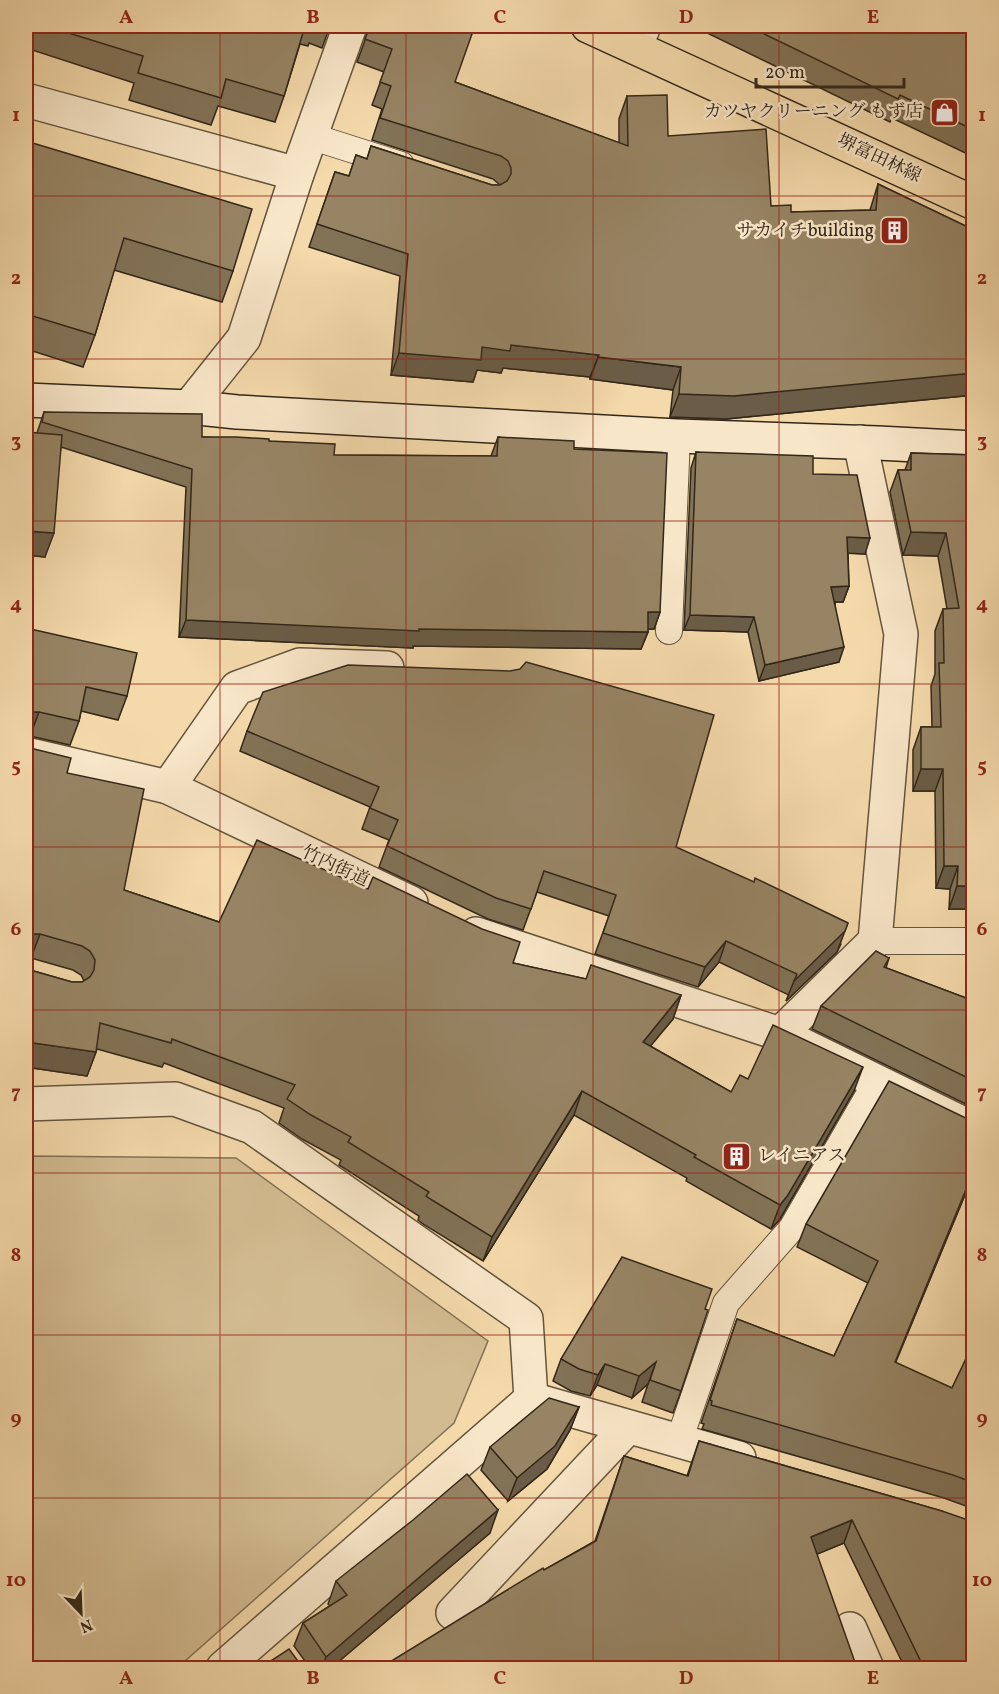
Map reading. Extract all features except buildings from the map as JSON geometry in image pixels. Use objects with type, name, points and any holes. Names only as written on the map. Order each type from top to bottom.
[{"type":"main road","name":"堺富田林線","points":[[588,26],[639,36],[974,203]]},
{"type":"street","points":[[189,407],[244,338],[297,174],[350,26]]},
{"type":"street","points":[[26,100],[297,174]]},
{"type":"street","points":[[26,400],[189,407],[237,412],[677,436],[974,448]]},
{"type":"street","points":[[780,1034],[874,941],[901,634],[860,442]]},
{"type":"street","points":[[168,787],[237,688],[300,665],[419,670]]},
{"type":"street","name":"竹内街道","points":[[26,754],[168,787],[481,936],[780,1034],[974,1129]]},
{"type":"street","points":[[26,1104],[175,1099],[252,1127],[526,1318],[531,1399]]},
{"type":"street","points":[[531,1399],[770,1467]]},
{"type":"street","points":[[223,1668],[531,1399]]},
{"type":"street","points":[[453,1612],[628,1427]]},
{"type":"street","points":[[850,1629],[867,1668]]},
{"type":"lane","points":[[310,136],[421,171]]},
{"type":"lane","points":[[669,631],[677,436]]},
{"type":"lane","points":[[874,941],[974,941]]},
{"type":"lane","points":[[679,1441],[726,1303],[792,1228],[877,1081]]},
{"type":"shaded area","points":[[26,1156],[236,1158],[488,1341],[454,1423],[177,1668],[26,1668]]},
{"type":"place","name":"カツヤクリーニング もず店","points":[[944,112]]},
{"type":"place","name":"サカイチbuilding","points":[[895,231]]},
{"type":"place","name":"レイニアス","points":[[737,1156]]}]
